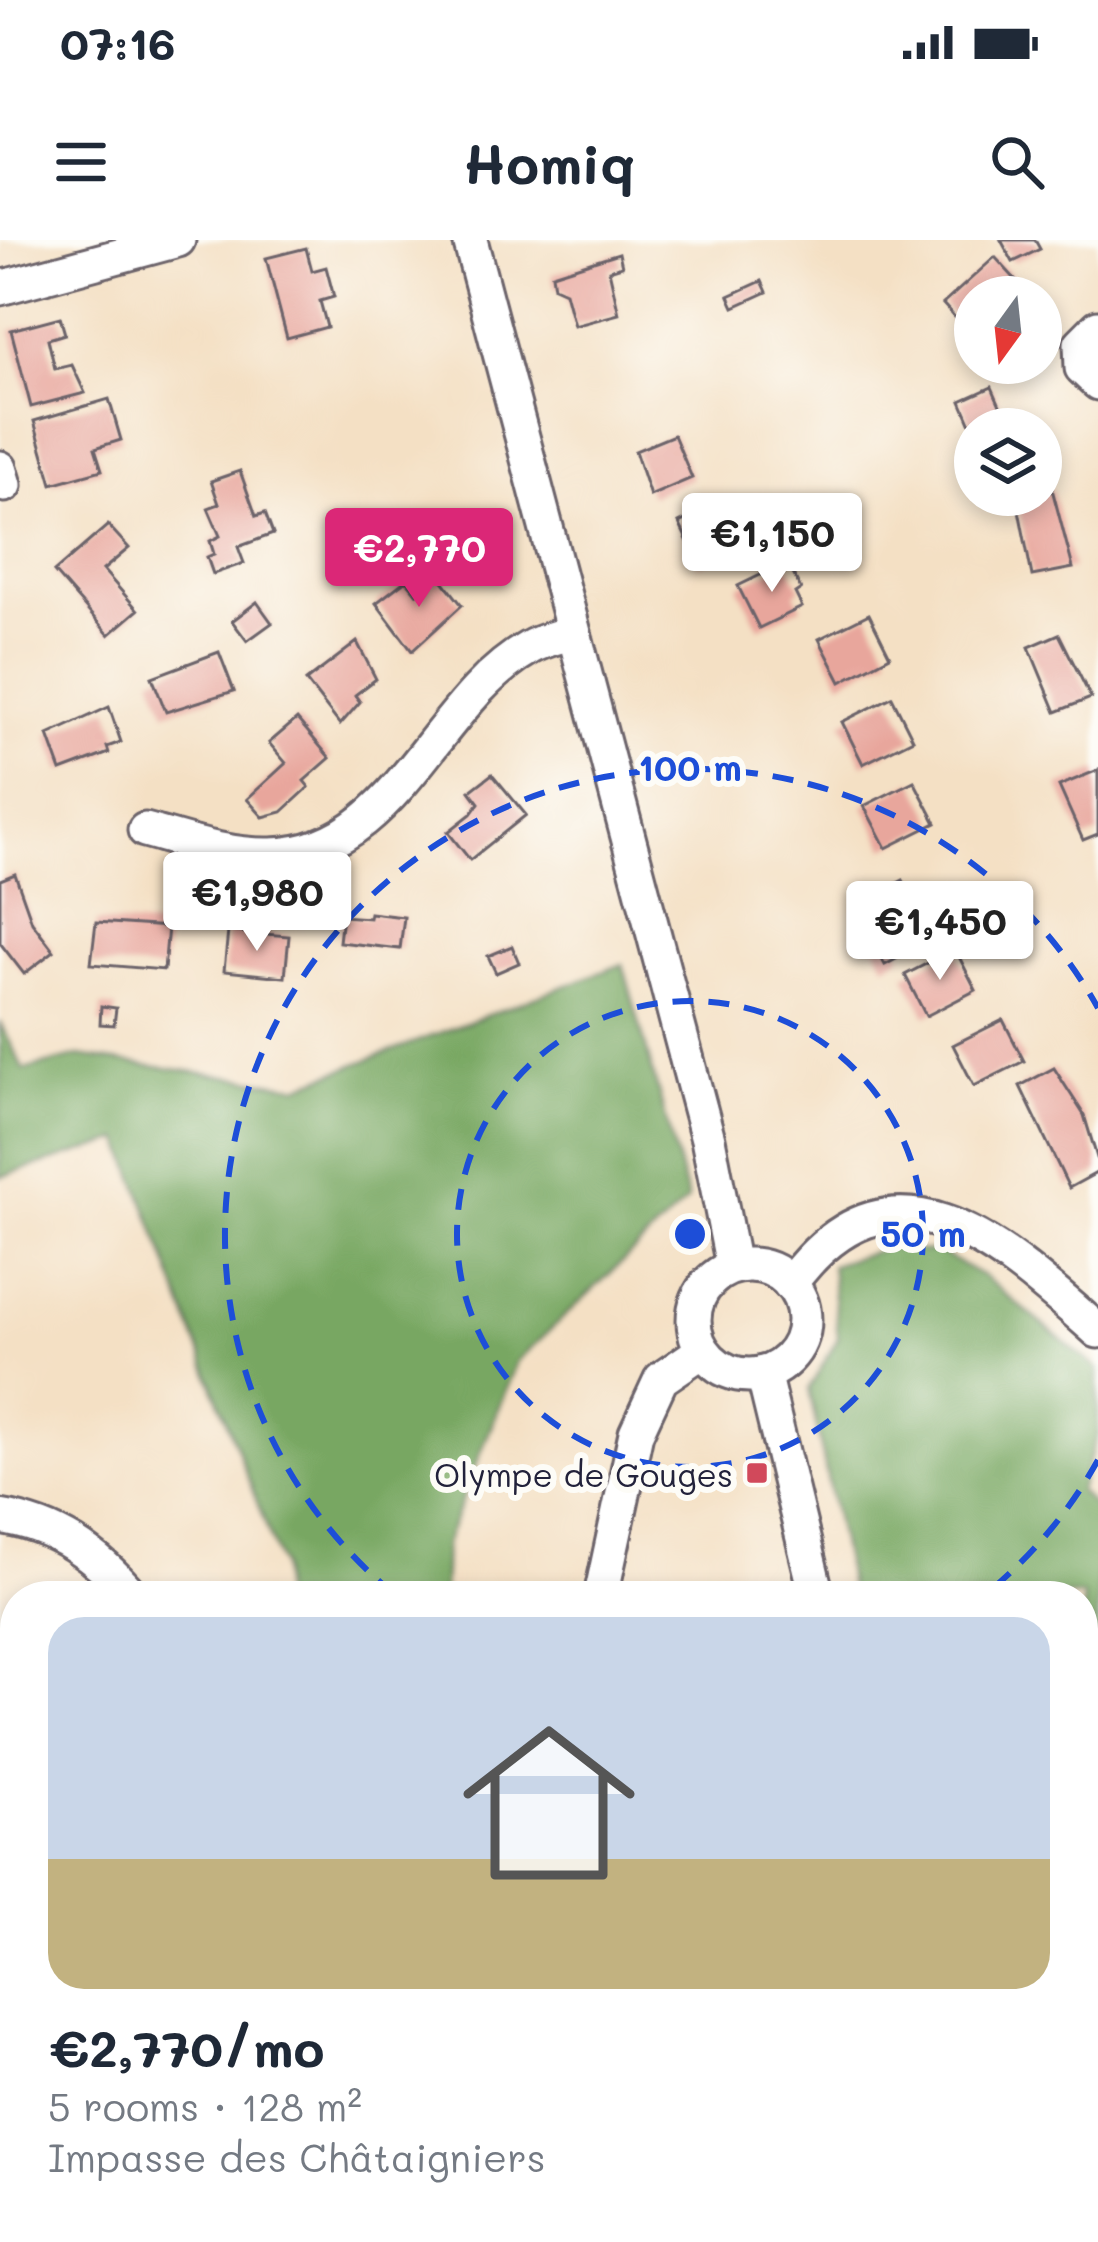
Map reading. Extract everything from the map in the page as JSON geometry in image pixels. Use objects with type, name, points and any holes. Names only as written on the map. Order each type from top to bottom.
[{"type":"street","points":[[0,287],[178,240]]},
{"type":"street","points":[[470,240],[708,1139],[733,1266]]},
{"type":"street","points":[[1098,327],[1081,344],[1082,368],[1098,383]]},
{"type":"street","points":[[145,830],[207,848],[272,855],[327,845],[361,824],[501,669],[530,647],[573,632]]},
{"type":"street","points":[[790,1284],[813,1252],[870,1219],[910,1214],[964,1226],[1009,1253],[1098,1331]]},
{"type":"street","points":[[733,1266],[765,1267],[790,1284],[800,1299],[802,1336],[780,1366],[763,1373],[729,1372],[702,1351],[695,1335],[697,1300],[705,1286],[733,1266]]},
{"type":"street","points":[[605,1581],[636,1433],[661,1379],[702,1351]]},
{"type":"street","points":[[763,1373],[813,1581]]},
{"type":"street","points":[[0,1517],[62,1536],[101,1559],[120,1581]]},
{"type":"green space","points":[[623,964],[688,1200],[517,1361],[445,1544],[444,1581],[281,1581],[281,1566],[121,1140],[0,1177],[0,1022],[24,1070],[79,1056],[298,1086]]},
{"type":"green space","points":[[885,1248],[939,1252],[983,1276],[1098,1369],[1098,1434],[1079,1491],[1098,1510],[1098,1581],[848,1581],[809,1389],[838,1338],[831,1265]]},
{"type":"building","points":[[1001,240],[1035,240],[1040,249],[1013,262]]},
{"type":"building","points":[[306,248],[312,271],[326,267],[334,297],[320,301],[327,327],[287,338],[266,258]]},
{"type":"building","points":[[619,253],[622,266],[609,270],[619,314],[574,326],[565,292],[554,287],[552,274]]},
{"type":"building","points":[[995,257],[1012,276],[974,276]]},
{"type":"building","points":[[762,281],[767,292],[734,307],[729,296]]},
{"type":"building","points":[[954,294],[954,316],[943,304]]},
{"type":"building","points":[[60,317],[65,334],[48,339],[55,369],[72,365],[85,393],[31,407],[11,330]]},
{"type":"building","points":[[992,387],[1001,408],[964,408],[961,401]]},
{"type":"building","points":[[109,399],[121,440],[95,448],[102,470],[52,484],[34,421]]},
{"type":"building","points":[[674,435],[692,478],[650,496],[635,451]]},
{"type":"building","points":[[240,471],[256,516],[265,513],[273,534],[238,547],[244,563],[213,574],[207,557],[214,554],[210,541],[220,536],[208,508],[219,504],[211,481]]},
{"type":"building","points":[[723,502],[743,544],[699,565],[679,523]]},
{"type":"building","points":[[1020,516],[1059,516],[1073,568],[1032,576]]},
{"type":"building","points":[[108,525],[129,548],[103,570],[138,610],[109,635],[54,572]]},
{"type":"building","points":[[787,562],[801,589],[795,593],[802,607],[759,628],[738,586]]},
{"type":"building","points":[[440,577],[462,605],[412,651],[376,603],[406,580],[417,594]]},
{"type":"building","points":[[257,602],[272,623],[247,641],[232,621]]},
{"type":"building","points":[[869,614],[890,656],[841,682],[819,639]]},
{"type":"building","points":[[1059,634],[1091,698],[1056,712],[1029,647]]},
{"type":"building","points":[[357,642],[376,679],[355,695],[360,702],[340,725],[306,681]]},
{"type":"building","points":[[219,652],[234,691],[166,712],[152,677]]},
{"type":"building","points":[[892,697],[913,739],[863,764],[842,722]]},
{"type":"building","points":[[109,707],[121,742],[107,747],[109,753],[61,771],[48,735]]},
{"type":"building","points":[[297,719],[330,758],[304,781],[309,787],[282,812],[263,817],[247,799],[286,763],[269,743]]},
{"type":"building","points":[[1098,770],[1098,834],[1083,840],[1059,786]]},
{"type":"building","points":[[492,774],[526,815],[470,860],[448,832],[471,814],[479,803],[470,791]]},
{"type":"building","points":[[914,781],[936,823],[886,848],[864,806]]},
{"type":"building","points":[[15,874],[32,922],[54,951],[24,974],[0,943],[0,880]]},
{"type":"building","points":[[903,880],[925,922],[893,939],[902,956],[885,965],[854,906]]},
{"type":"building","points":[[370,913],[404,917],[400,949],[339,942],[342,916],[369,918]]},
{"type":"building","points":[[96,922],[168,927],[164,970],[91,964]]},
{"type":"building","points":[[228,931],[289,936],[285,977],[224,971]]},
{"type":"building","points":[[512,946],[519,963],[496,973],[488,956]]},
{"type":"building","points":[[955,949],[976,990],[926,1016],[905,975]]},
{"type":"building","points":[[101,1006],[116,1008],[114,1025],[100,1024]]},
{"type":"building","points":[[1003,1020],[1024,1061],[974,1086],[953,1045]]},
{"type":"building","points":[[1054,1068],[1084,1115],[1098,1161],[1098,1172],[1069,1188],[1020,1086]]},
{"type":"place","name":"Olympe de Gouges","points":[[757,1473]]}]
